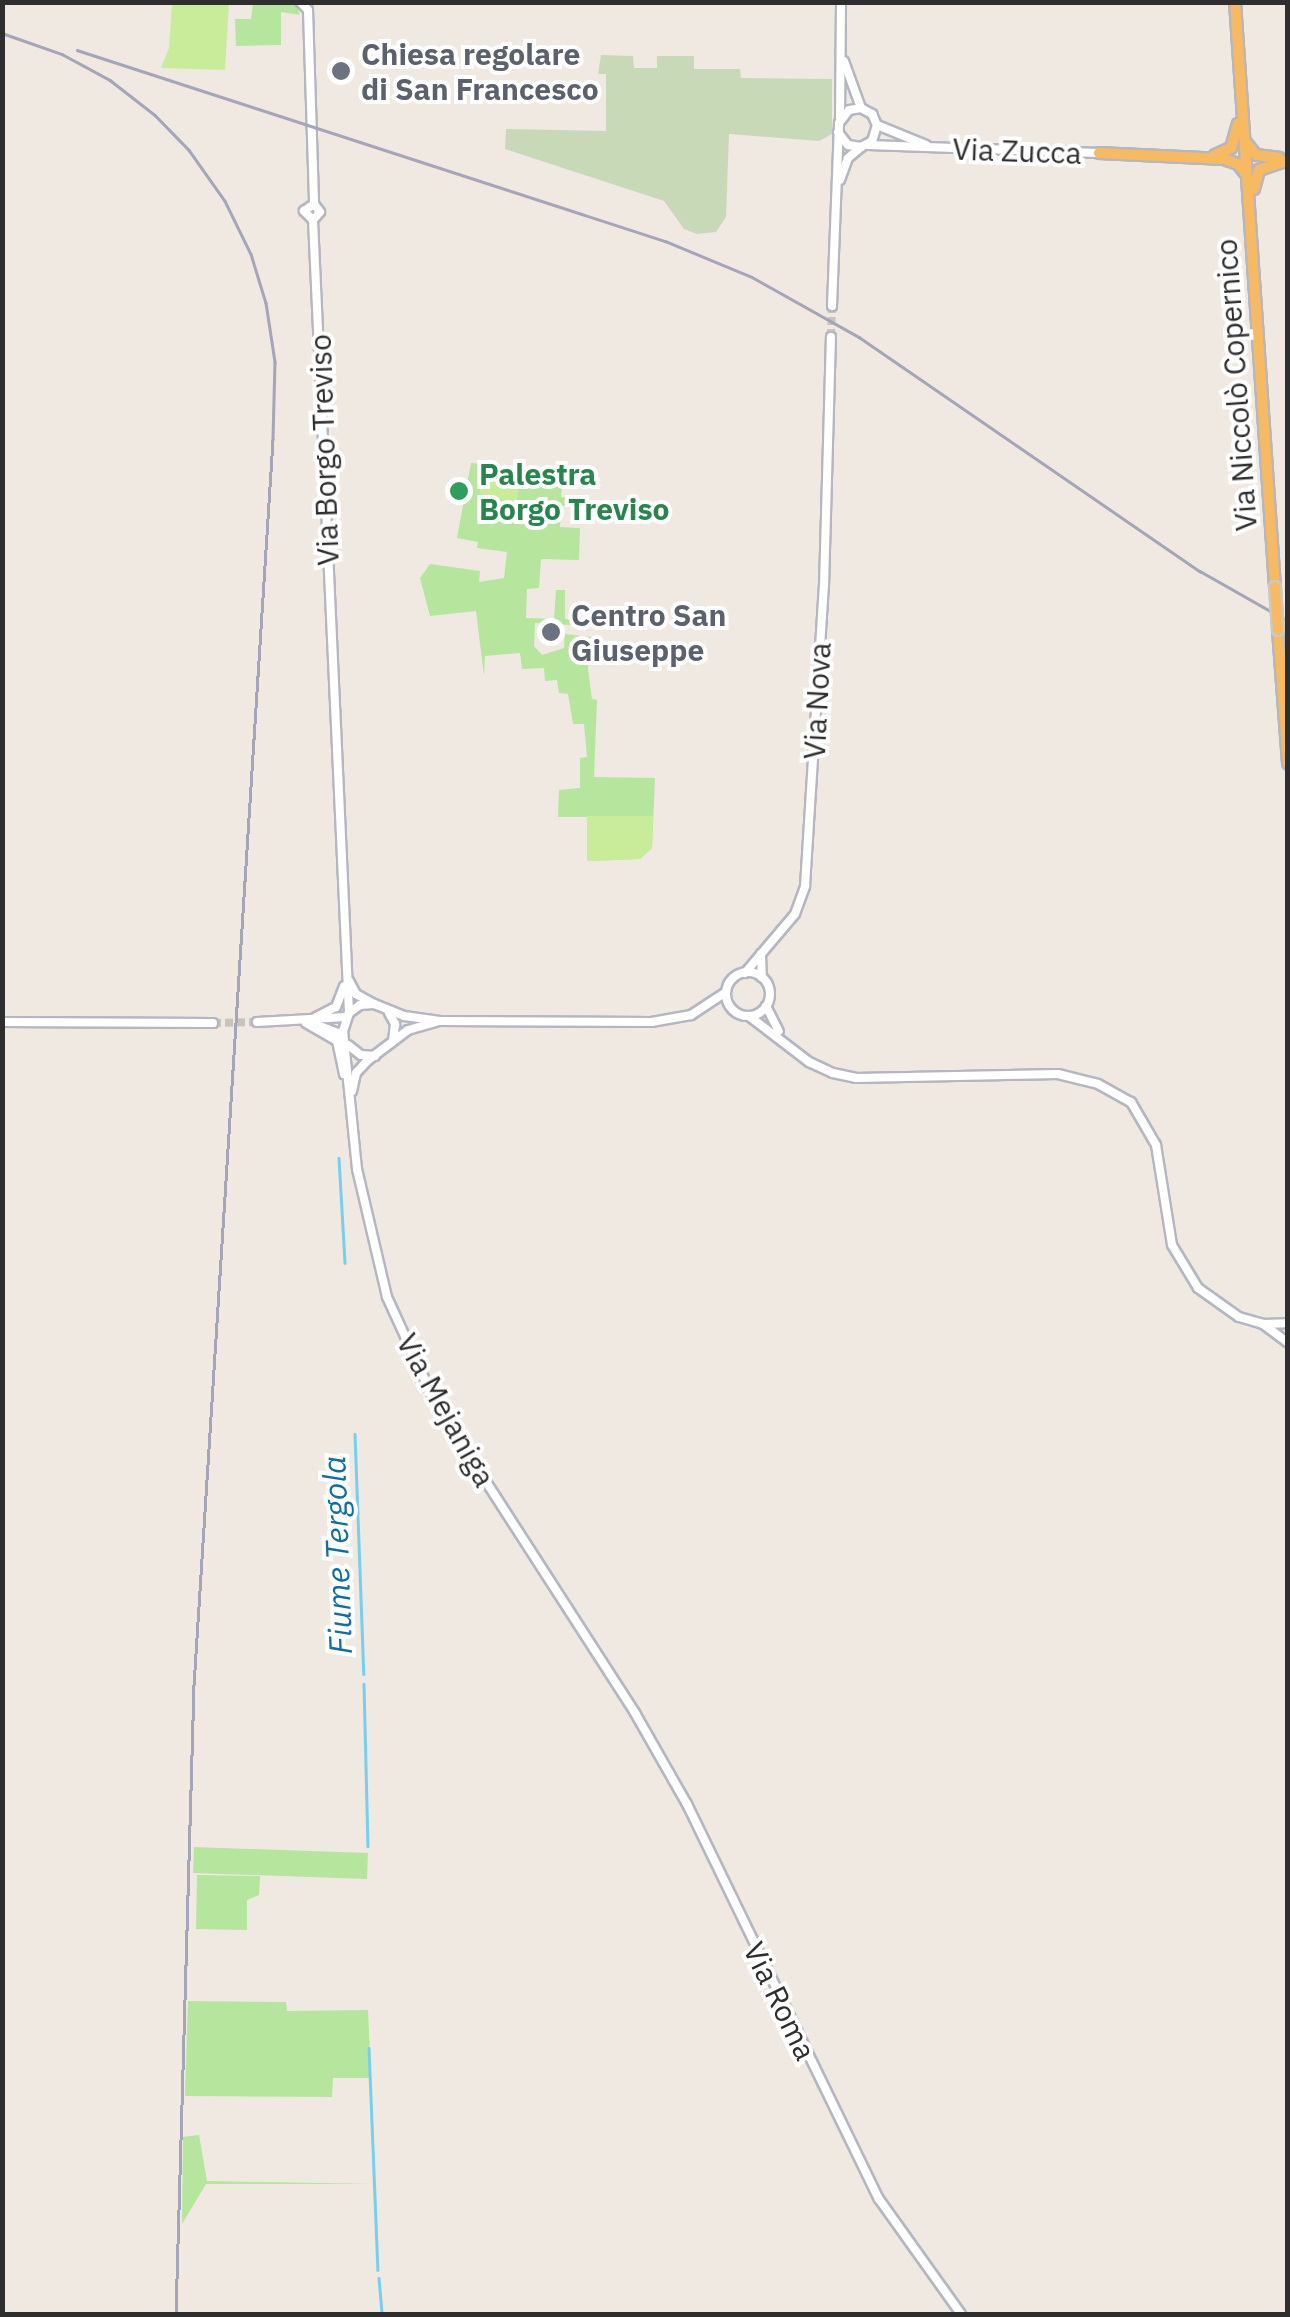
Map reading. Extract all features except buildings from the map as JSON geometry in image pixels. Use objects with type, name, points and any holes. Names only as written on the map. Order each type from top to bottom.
[{"type":"highway","name":"Via Niccolò Copernico","points":[[1235,2],[1288,764]]},
{"type":"highway","points":[[1204,156],[1225,152],[1235,142],[1239,69]]},
{"type":"highway","points":[[1244,133],[1256,155],[1288,159]]},
{"type":"highway","points":[[1098,153],[1204,156],[1234,161],[1247,179]]},
{"type":"highway","points":[[1252,250],[1256,174],[1266,165],[1288,159]]},
{"type":"main road","points":[[300,2],[308,10],[317,2]]},
{"type":"main road","points":[[832,306],[841,2]]},
{"type":"main road","name":"Via Borgo Treviso","points":[[308,10],[314,204],[304,211],[313,220],[334,681]]},
{"type":"main road","points":[[840,42],[847,77],[861,108],[849,110],[840,119]]},
{"type":"main road","name":"Via Zucca","points":[[861,108],[872,114],[877,125],[936,148]]},
{"type":"main road","points":[[835,209],[841,173],[876,136],[877,125]]},
{"type":"main road","name":"Via Zucca","points":[[838,132],[848,145],[1098,153]]},
{"type":"main road","name":"Via Nova","points":[[696,1012],[726,992],[730,981],[761,954],[794,914],[805,886],[831,336]]},
{"type":"main road","name":"Via Mejaniga","points":[[334,681],[347,1015],[344,1038],[350,1112],[372,1248],[387,1297],[414,1360],[484,1482],[614,1678]]},
{"type":"main road","points":[[749,1016],[766,1006],[770,994],[762,977],[761,954]]},
{"type":"main road","points":[[344,962],[356,994],[386,1010],[395,1024],[393,1041]]},
{"type":"main road","points":[[744,972],[762,977]]},
{"type":"main road","points":[[306,1022],[336,1007],[345,982]]},
{"type":"main road","points":[[726,992],[732,1010]]},
{"type":"main road","points":[[257,1022],[306,1022],[347,1015],[360,1005],[374,1004]]},
{"type":"main road","points":[[766,1006],[784,1039]]},
{"type":"main road","name":"Via Nova","points":[[386,1010],[440,1021],[652,1022],[696,1012],[732,1010],[749,1016],[784,1039],[809,1062],[856,1078],[1058,1074],[1098,1084],[1131,1102],[1156,1145],[1172,1245],[1184,1268],[1198,1288],[1218,1305],[1263,1324]]},
{"type":"main road","name":"Via Nova","points":[[393,1041],[408,1030],[440,1021]]},
{"type":"main road","points":[[2,1022],[213,1023]]},
{"type":"main road","points":[[306,1022],[344,1038],[355,1052],[374,1056]]},
{"type":"main road","name":"Via Mejaniga","points":[[306,1022],[337,1041],[349,1096]]},
{"type":"main road","name":"Via Mejaniga","points":[[350,1112],[356,1073],[393,1041]]},
{"type":"main road","points":[[1263,1324],[1288,1323]]},
{"type":"main road","points":[[1263,1324],[1288,1343]]},
{"type":"main road","name":"Via Roma","points":[[614,1678],[687,1804],[879,2199],[961,2314]]},
{"type":"green space","points":[[172,3],[229,3],[225,70],[161,68],[169,48]]},
{"type":"green space","points":[[253,3],[296,5],[300,15],[281,12],[281,45],[236,46],[235,19],[251,19]]},
{"type":"green space","points":[[601,55],[633,56],[634,68],[657,68],[657,56],[694,56],[694,69],[740,69],[741,78],[832,79],[832,134],[819,141],[729,134],[726,217],[716,232],[697,234],[684,229],[664,201],[505,149],[506,129],[606,131],[606,74],[598,74]]},
{"type":"green space","points":[[471,463],[533,469],[534,483],[562,486],[561,497],[591,500],[590,506],[561,506],[560,527],[580,528],[579,560],[541,559],[539,588],[527,589],[526,618],[554,619],[556,590],[565,590],[565,619],[570,620],[570,625],[535,623],[534,646],[542,655],[564,648],[565,634],[591,637],[588,669],[592,699],[597,700],[594,777],[655,778],[652,848],[640,859],[587,861],[587,817],[558,817],[559,790],[580,788],[580,758],[587,757],[584,724],[573,724],[568,694],[559,693],[557,680],[545,681],[544,668],[522,669],[520,653],[485,656],[484,676],[476,611],[430,616],[420,578],[430,564],[480,571],[479,582],[504,578],[507,552],[477,548],[478,542],[457,538]]},
{"type":"green space","points":[[482,475],[520,480],[517,501],[479,497]]},
{"type":"green space","points":[[587,816],[653,816],[652,848],[640,859],[587,861]]},
{"type":"green space","points":[[194,1847],[368,1853],[367,1879],[193,1873]]},
{"type":"green space","points":[[197,1875],[260,1876],[259,1895],[247,1900],[247,1930],[196,1929]]},
{"type":"green space","points":[[188,2001],[286,2002],[287,2011],[368,2010],[371,2078],[333,2078],[332,2097],[185,2096]]},
{"type":"green space","points":[[199,2135],[207,2181],[373,2184],[206,2184],[182,2224],[183,2137]]},
{"type":"waterway","name":"Fiume Tergola","points":[[339,1158],[345,1263]]},
{"type":"waterway","name":"Fiume Tergola","points":[[355,1434],[364,1674]]},
{"type":"waterway","name":"Fiume Tergola","points":[[364,1684],[368,1846]]},
{"type":"waterway","name":"Fiume Tergola","points":[[369,2048],[378,2270]]},
{"type":"waterway","name":"Fiume Tergola","points":[[379,2278],[382,2314]]},
{"type":"tunnel","points":[[831,337],[832,306]]},
{"type":"tunnel","points":[[213,1023],[257,1022]]},
{"type":"railway","points":[[2,33],[62,54],[110,80],[155,115],[189,150],[225,201],[251,254],[266,303],[275,362],[194,1686],[176,2314]]},
{"type":"railway","points":[[77,50],[665,241],[752,277],[859,337],[1200,571],[1288,621]]},
{"type":"place","name":"Chiesa regolare di San Francesco","points":[[341,71]]},
{"type":"place","name":"Palestra Borgo Treviso","points":[[459,491]]},
{"type":"place","name":"Centro San Giuseppe","points":[[551,632]]}]
